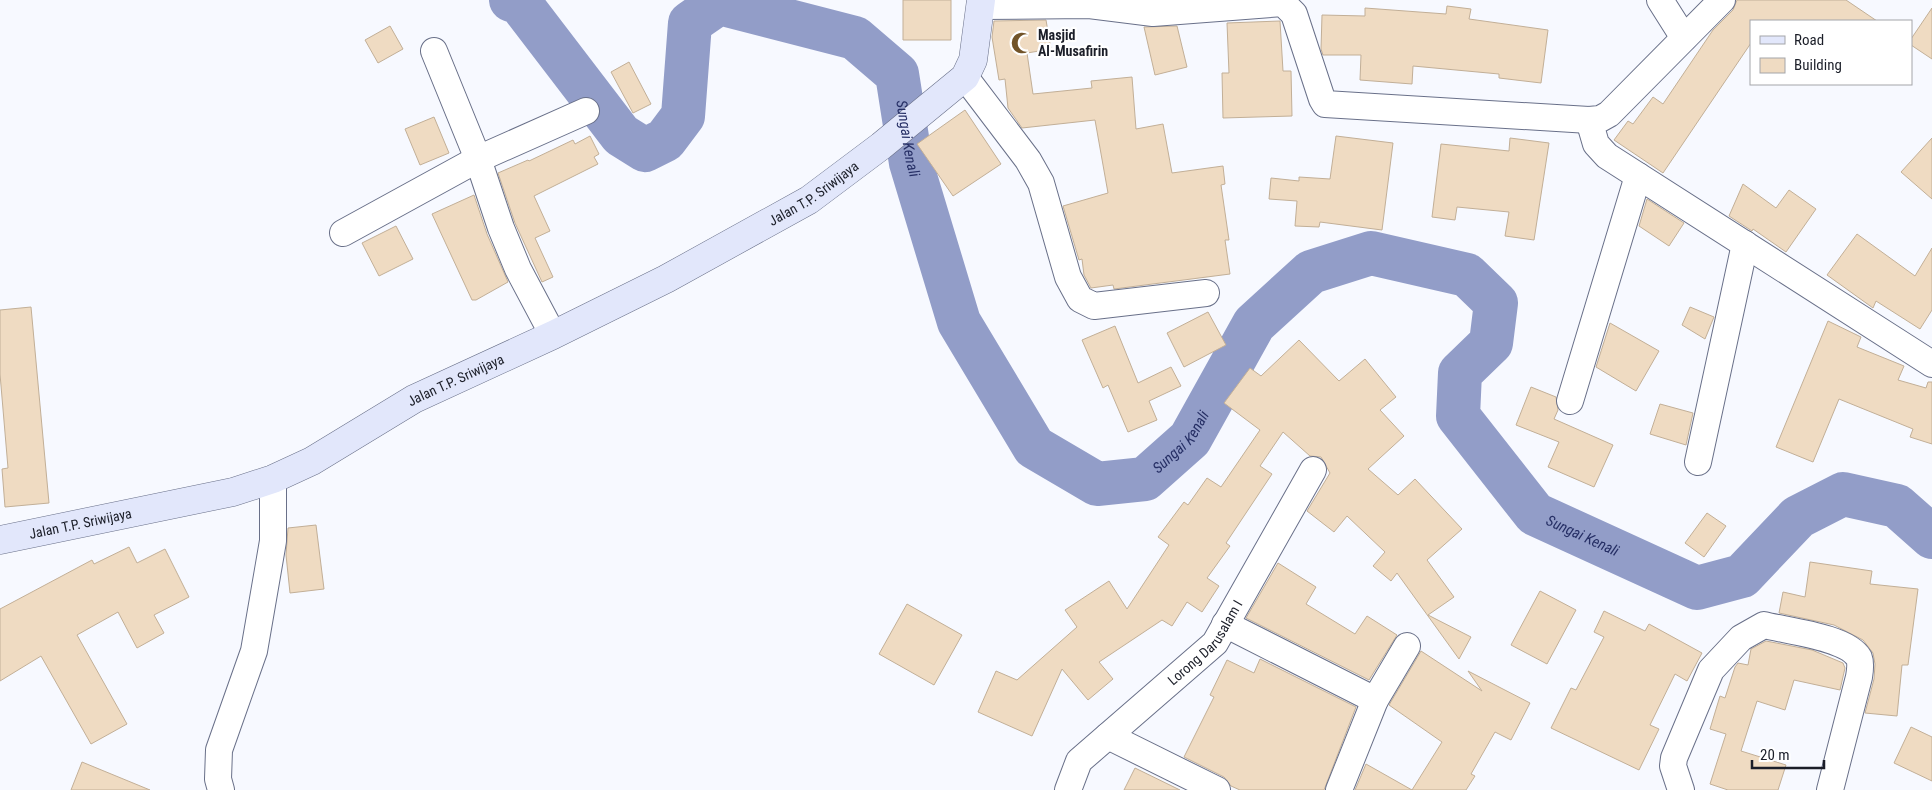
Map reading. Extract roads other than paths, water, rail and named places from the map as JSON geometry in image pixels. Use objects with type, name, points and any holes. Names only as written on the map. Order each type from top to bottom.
[{"type":"main road","points":[[960,81],[973,60],[980,3]]},
{"type":"main road","name":"Jalan T.P. Sriwijaya","points":[[0,540],[233,492],[273,479],[312,461],[414,399],[553,335],[666,279],[809,200],[881,146],[960,81]]},
{"type":"street","points":[[1660,0],[1684,38]]},
{"type":"street","points":[[980,3],[1088,5],[1148,13],[1274,2],[1284,3],[1294,14],[1322,99],[1326,104],[1589,120],[1600,119],[1608,114],[1722,0]]},
{"type":"street","points":[[434,51],[478,159],[514,261],[553,335]]},
{"type":"street","points":[[960,81],[1028,160],[1041,183],[1068,277],[1080,299],[1094,306],[1206,293]]},
{"type":"street","points":[[343,233],[478,159],[586,111]]},
{"type":"street","points":[[1589,120],[1600,151],[1932,364]]},
{"type":"street","points":[[1570,401],[1638,176]]},
{"type":"street","points":[[1698,462],[1745,244]]},
{"type":"street","name":"Lorong Darusalam I","points":[[1068,790],[1079,761],[1214,642],[1313,470]]},
{"type":"street","points":[[221,790],[218,779],[219,750],[254,651],[273,541],[273,479]]},
{"type":"street","points":[[1225,624],[1375,700]]},
{"type":"street","points":[[1681,790],[1673,766],[1674,758],[1711,670],[1741,638],[1764,625],[1839,642],[1853,650],[1860,660],[1859,677],[1830,790]]},
{"type":"street","points":[[1339,790],[1375,700],[1407,646]]},
{"type":"street","points":[[1108,736],[1217,790]]},
{"type":"waterway","name":"Sungai Kenali","points":[[511,0],[520,3],[621,135],[645,150],[665,140],[683,116],[690,23],[719,3],[855,38],[897,74],[911,163],[959,322],[1034,447],[1097,484],[1145,479],[1190,439],[1254,324],[1311,272],[1371,253],[1467,275],[1496,303],[1491,343],[1460,373],[1458,416],[1535,514],[1697,588],[1742,576],[1798,517],[1843,494],[1897,506],[1932,537]]},
{"type":"place","name":"Masjid Al-Musafirin","points":[[1022,43]]}]
